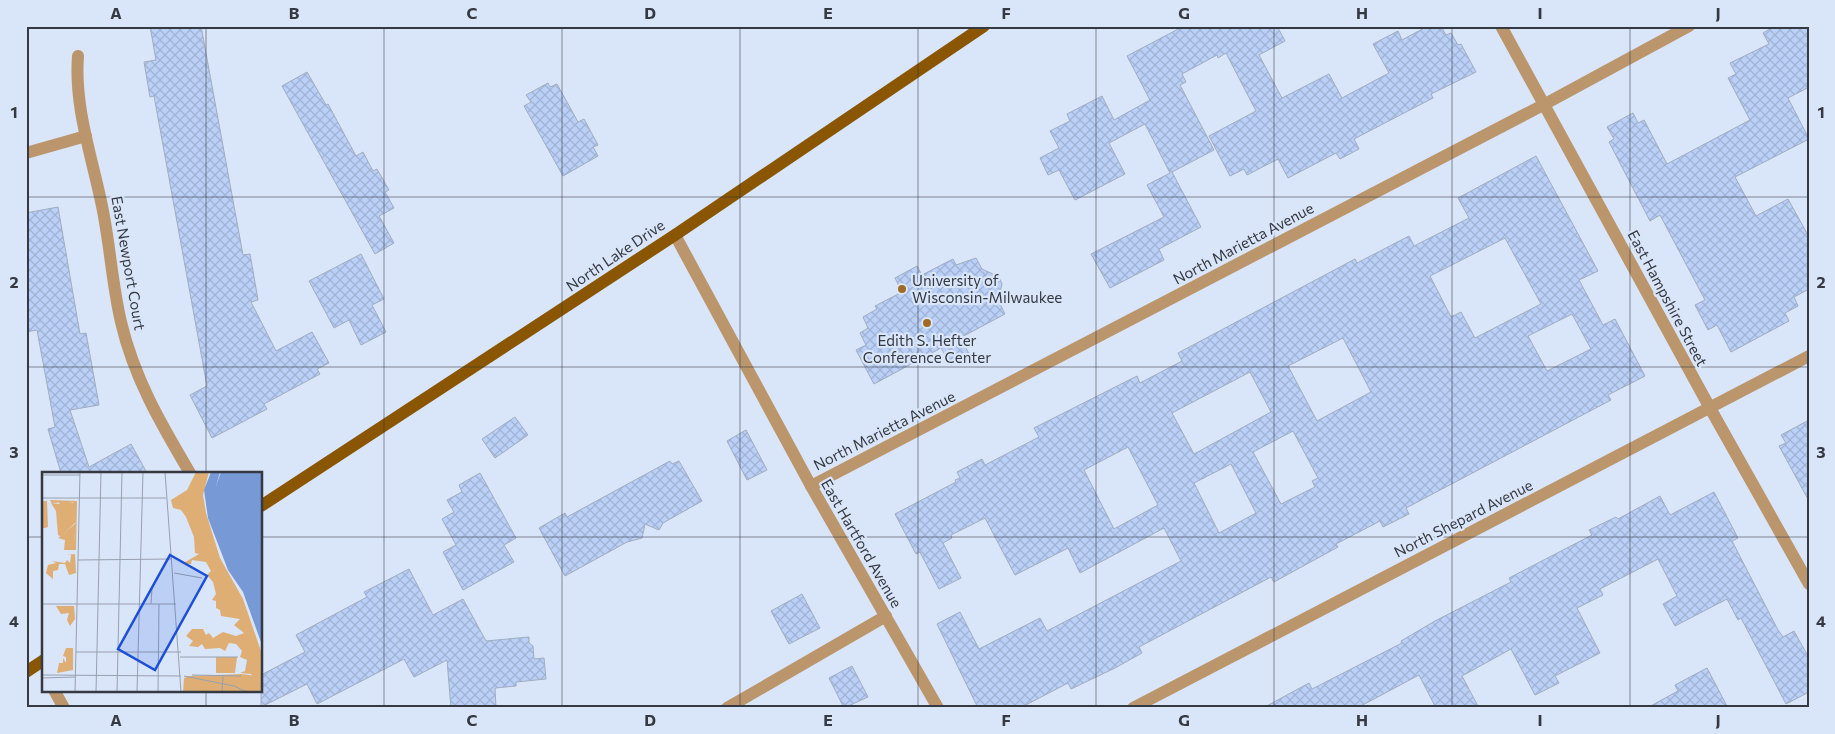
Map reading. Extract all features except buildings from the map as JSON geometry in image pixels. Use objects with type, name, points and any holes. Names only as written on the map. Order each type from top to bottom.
[{"type":"main road","name":"North Lake Drive","points":[[262,505],[675,235],[984,26]]},
{"type":"main road","points":[[26,672],[42,665]]},
{"type":"street","name":"East Hampshire Street","points":[[1501,26],[1710,408],[1809,584]]},
{"type":"street","name":"North Marietta Avenue","points":[[811,486],[1545,104],[1689,26]]},
{"type":"street","name":"East Newport Court","points":[[78,56],[76,76],[79,101],[102,207],[120,322],[136,372],[154,414],[189,472]]},
{"type":"street","points":[[26,153],[86,136]]},
{"type":"street","name":"East Hartford Avenue","points":[[675,235],[811,486],[938,708]]},
{"type":"street","name":"North Shepard Avenue","points":[[1133,708],[1809,356]]},
{"type":"street","points":[[727,708],[886,616]]},
{"type":"street","points":[[55,692],[64,708]]},
{"type":"place","name":"University of Wisconsin-Milwaukee","points":[[902,289]]},
{"type":"place","name":"Edith S. Hefter Conference Center","points":[[927,323]]}]
